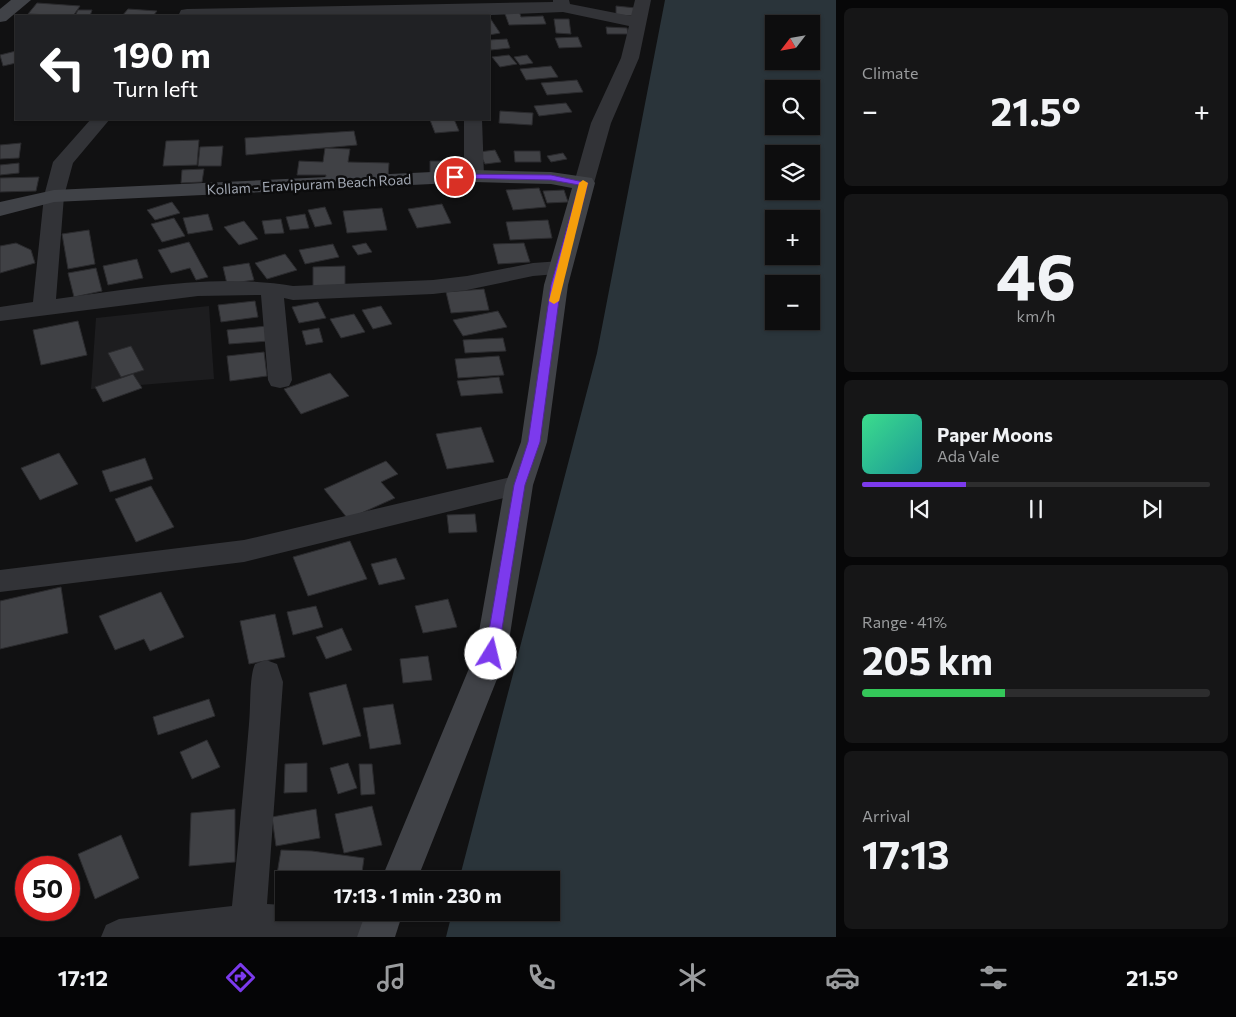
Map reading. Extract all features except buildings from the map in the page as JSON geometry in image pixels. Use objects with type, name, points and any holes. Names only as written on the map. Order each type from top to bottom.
[{"type":"main road","points":[[0,17],[22,0]]},
{"type":"main road","name":"Kollam - Eravipuram Beach Road","points":[[0,209],[54,196],[474,176],[551,178],[584,183]]},
{"type":"main road","points":[[403,871],[491,654],[520,485],[534,442],[556,285],[584,183]]},
{"type":"street","points":[[584,183],[601,123],[630,58],[643,0]]},
{"type":"street","points":[[188,10],[457,13],[562,3],[638,22]]},
{"type":"street","points":[[44,306],[54,196],[63,162],[100,120]]},
{"type":"street","points":[[473,120],[474,176]]},
{"type":"street","points":[[0,314],[44,306],[208,288],[272,288],[293,292],[424,288],[456,285],[542,267],[561,268]]},
{"type":"street","points":[[272,288],[280,380]]},
{"type":"street","points":[[0,581],[244,551],[520,485]]},
{"type":"street","points":[[248,921],[266,725],[268,682],[266,673]]},
{"type":"street","points":[[119,937],[248,921],[380,926]]},
{"type":"shaded area","points":[[665,0],[836,0],[836,937],[446,937],[450,921],[560,921],[560,871],[461,871],[597,353]]},
{"type":"shaded area","points":[[209,306],[214,379],[91,389],[96,318]]},
{"type":"slow traffic","points":[[554,301],[556,285],[583,183]]},
{"type":"route","points":[[455,177],[551,178],[584,183],[556,285],[534,442],[520,485],[491,654]]}]
